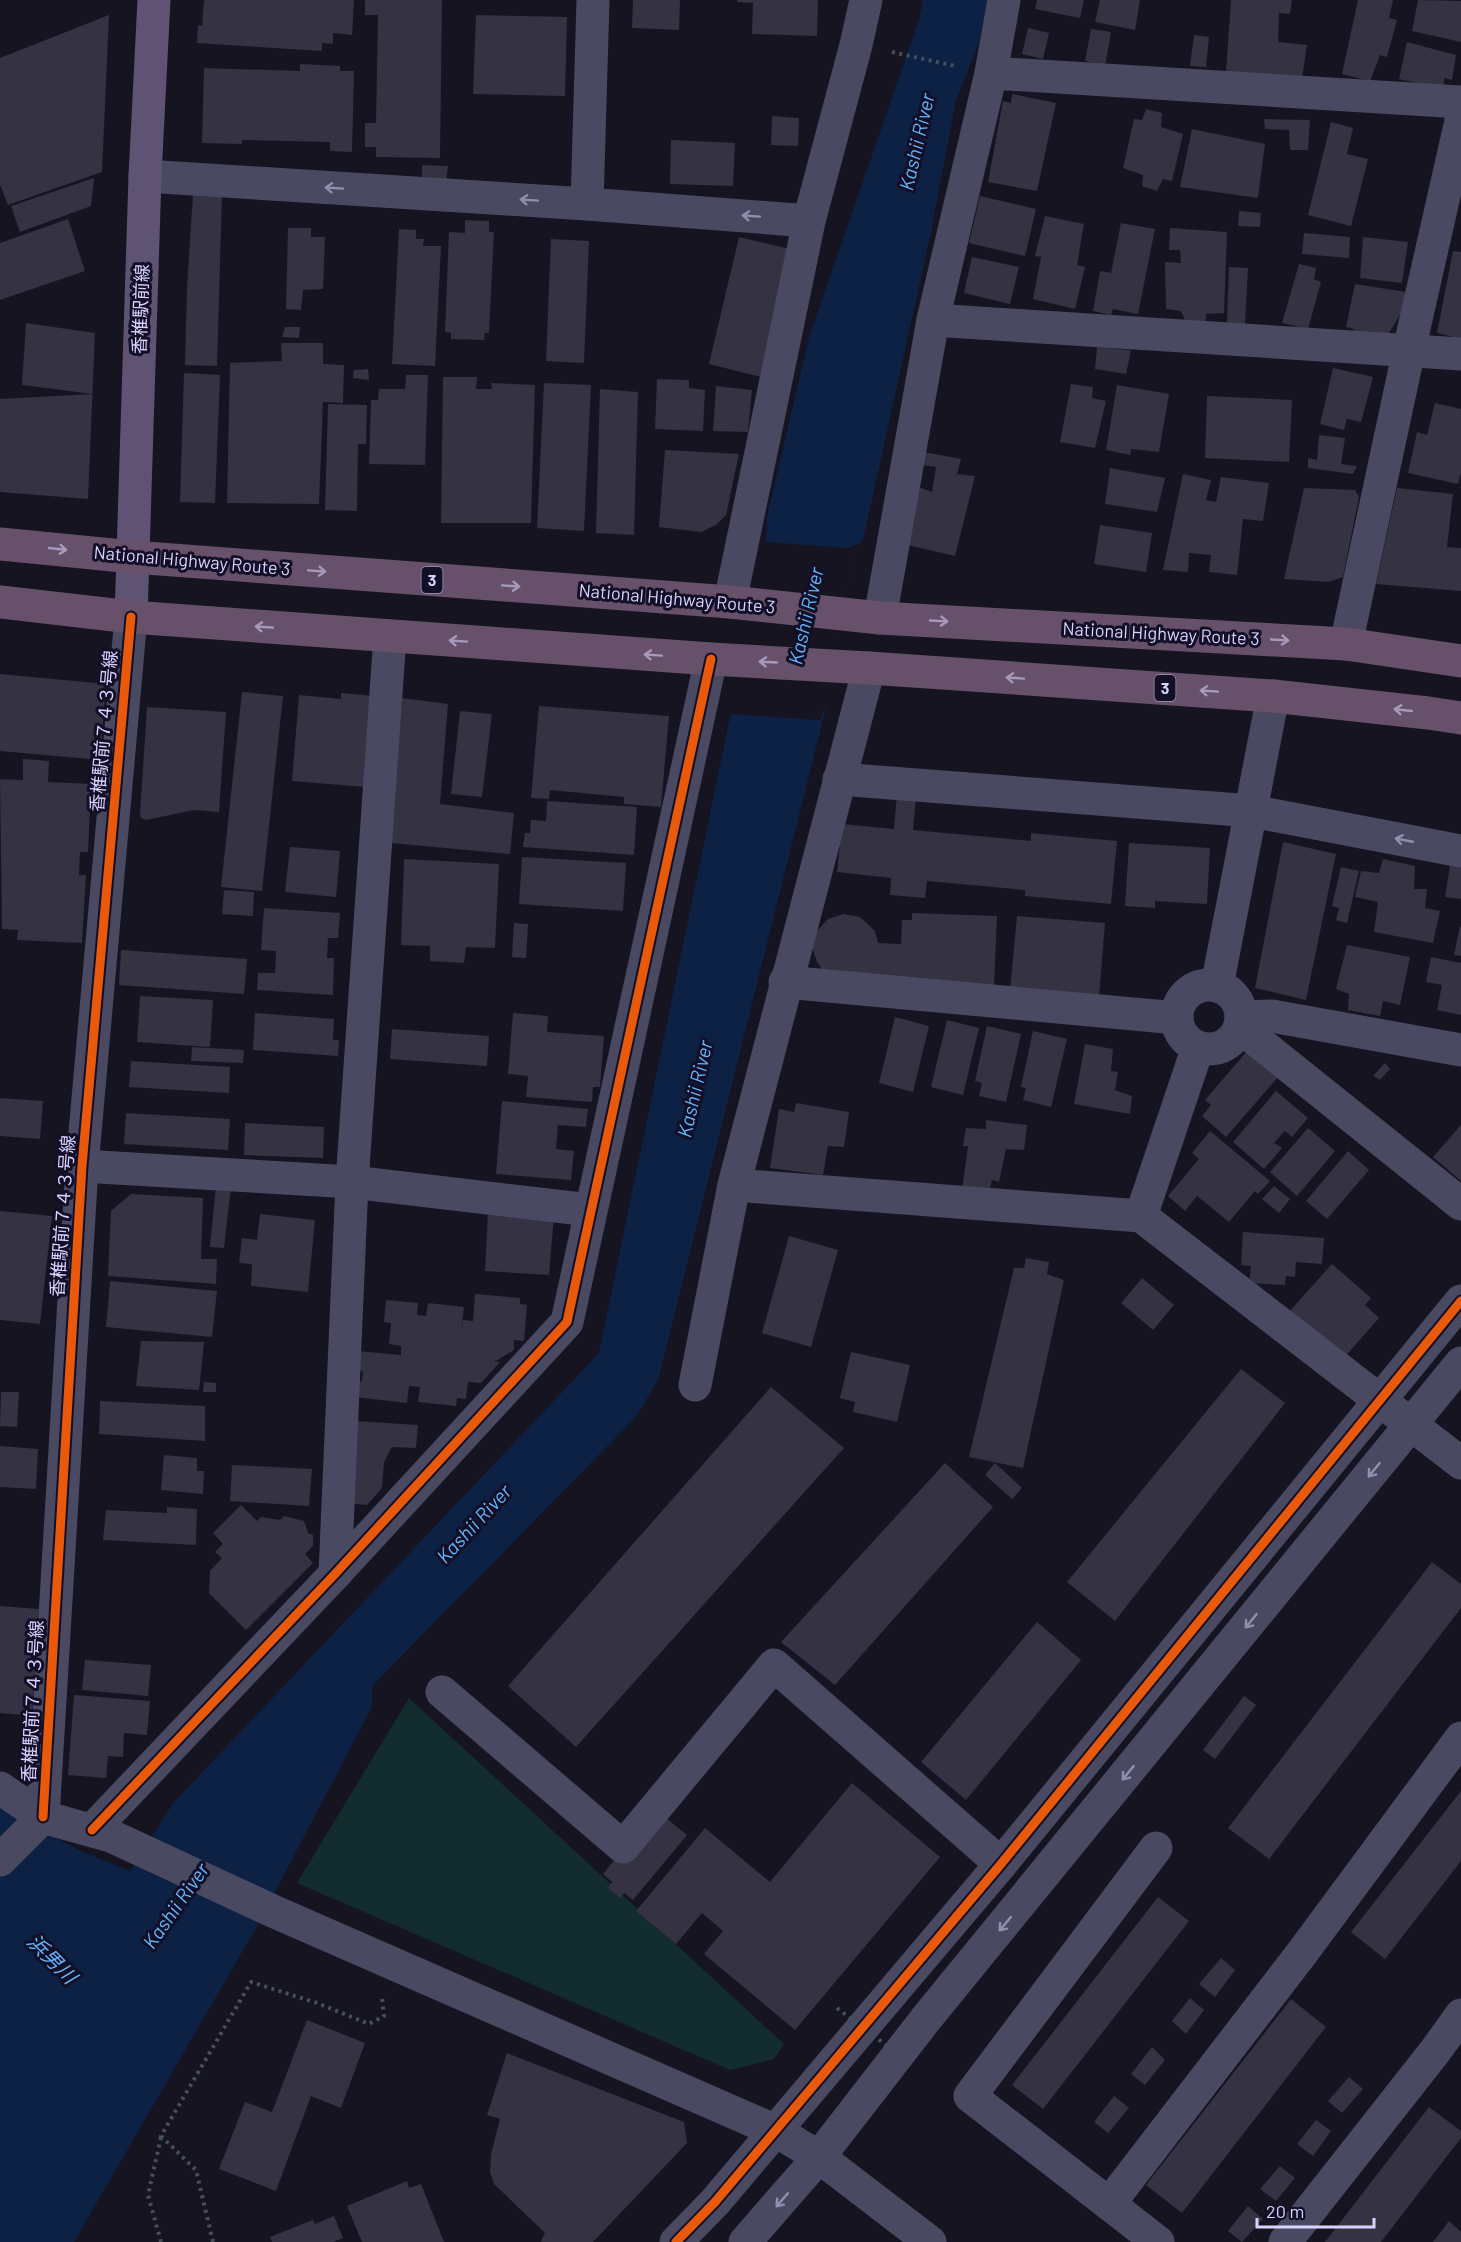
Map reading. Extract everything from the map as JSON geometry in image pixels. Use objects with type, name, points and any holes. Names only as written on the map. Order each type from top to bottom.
[{"type":"highway","name":"National Highway Route 3","points":[[0,544],[133,557],[730,602],[880,618],[1346,644],[1461,661]]},
{"type":"highway","name":"3","points":[[0,602],[131,617],[711,659],[1273,696],[1461,718]]},
{"type":"main road","name":"香椎駅前線","points":[[131,617],[145,176],[154,0]]},
{"type":"street","points":[[587,204],[593,0]]},
{"type":"street","points":[[730,602],[809,221],[866,0]]},
{"type":"street","points":[[880,618],[933,320],[991,73],[1004,0]]},
{"type":"street","points":[[991,73],[1461,102]]},
{"type":"street","points":[[1346,644],[1461,121]]},
{"type":"street","points":[[145,176],[587,204],[809,221]]},
{"type":"street","points":[[933,320],[1461,354]]},
{"type":"street","name":"香椎駅前７４３号線","points":[[43,1817],[82,1166],[131,617]]},
{"type":"street","points":[[335,1574],[352,1182],[390,636]]},
{"type":"street","points":[[101,1833],[567,1322],[711,659]]},
{"type":"street","points":[[695,1385],[734,1185],[785,982],[869,668]]},
{"type":"street","points":[[1217,986],[1273,696]]},
{"type":"street","points":[[839,779],[1252,812],[1461,851]]},
{"type":"street","points":[[785,982],[1177,1018]]},
{"type":"street","points":[[1217,986],[1235,997],[1240,1007],[1241,1022],[1235,1036],[1218,1048],[1208,1049],[1198,1047],[1183,1036],[1177,1018],[1183,999],[1189,992],[1198,987],[1217,986]]},
{"type":"street","points":[[1241,1022],[1272,1016],[1461,1050]]},
{"type":"street","points":[[1241,1022],[1461,1204]]},
{"type":"street","points":[[1142,1216],[1198,1047]]},
{"type":"street","points":[[82,1166],[352,1182],[590,1210]]},
{"type":"street","points":[[734,1185],[1142,1216],[1458,1461]]},
{"type":"street","points":[[676,2242],[715,2202],[1001,1864],[1461,1301]]},
{"type":"street","points":[[745,2242],[819,2157],[925,2020],[1461,1363]]},
{"type":"street","points":[[442,1692],[622,1846],[774,1665],[1001,1864]]},
{"type":"street","points":[[1109,2204],[1302,1953],[1461,1738]]},
{"type":"street","points":[[0,1788],[43,1817],[101,1833],[275,1912],[776,2131],[819,2157],[930,2242]]},
{"type":"street","points":[[0,1860],[43,1817]]},
{"type":"street","points":[[1156,1848],[970,2096],[1158,2242]]},
{"type":"street","points":[[1285,2242],[1461,2015]]},
{"type":"path","points":[[856,45],[991,73]]},
{"type":"path","points":[[161,2242],[148,2195],[161,2136],[250,1982],[317,2003],[369,2024],[384,2016],[382,1989]]},
{"type":"path","points":[[837,2008],[911,2064]]},
{"type":"path","points":[[161,2136],[196,2170],[213,2242]]},
{"type":"green space","points":[[409,1698],[784,2044],[774,2059],[730,2070],[297,1883]]},
{"type":"water","points":[[923,0],[988,0],[979,42],[956,101],[930,237],[863,540],[855,546],[827,703],[658,1380],[636,1417],[372,1686],[372,1707],[256,1928],[74,2242],[0,2242],[0,1806],[80,1851],[130,1871],[173,1803],[599,1353],[766,542],[767,517],[809,337],[919,20]]},
{"type":"pier","points":[[766,542],[849,548],[855,545],[827,703],[820,720],[729,714]]},
{"type":"building","points":[[204,0],[354,0],[352,35],[333,33],[333,44],[322,43],[322,51],[197,43],[198,25],[202,26]]},
{"type":"building","points":[[365,0],[442,0],[440,158],[376,157],[376,147],[365,147],[365,123],[376,123],[378,15],[365,15]]},
{"type":"building","points":[[633,0],[680,0],[679,30],[632,28]]},
{"type":"building","points":[[737,0],[818,0],[817,36],[752,34],[753,3],[737,2]]},
{"type":"building","points":[[1037,0],[1084,0],[1080,18],[1035,9]]},
{"type":"building","points":[[1100,0],[1140,0],[1135,30],[1095,22]]},
{"type":"building","points":[[1231,0],[1292,0],[1290,14],[1279,13],[1278,42],[1307,45],[1302,78],[1226,72]]},
{"type":"building","points":[[1358,0],[1393,0],[1389,18],[1397,20],[1387,57],[1380,55],[1370,81],[1342,74]]},
{"type":"building","points":[[1418,0],[1461,1],[1461,42],[1412,31]]},
{"type":"building","points":[[109,15],[102,172],[8,205],[0,185],[0,58]]},
{"type":"building","points":[[476,15],[567,17],[565,96],[473,94]]},
{"type":"building","points":[[1028,28],[1049,33],[1043,59],[1022,54]]},
{"type":"building","points":[[1091,29],[1111,32],[1105,66],[1085,61]]},
{"type":"building","points":[[1194,35],[1209,37],[1206,67],[1190,66]]},
{"type":"building","points":[[1407,42],[1456,55],[1452,80],[1445,78],[1442,89],[1399,79]]},
{"type":"building","points":[[300,64],[340,66],[340,71],[354,71],[352,152],[330,151],[330,142],[242,140],[242,144],[202,143],[204,68],[300,71]]},
{"type":"building","points":[[1012,94],[1056,103],[1037,191],[988,182],[1003,101],[1011,103]]},
{"type":"building","points":[[1146,109],[1162,113],[1161,127],[1183,134],[1172,181],[1163,179],[1157,191],[1142,186],[1143,175],[1123,168],[1134,119],[1142,120]]},
{"type":"building","points":[[772,116],[799,118],[798,146],[771,145]]},
{"type":"building","points":[[1264,119],[1310,120],[1308,150],[1290,150],[1289,130],[1265,129]]},
{"type":"building","points":[[1331,122],[1353,128],[1347,154],[1368,159],[1351,226],[1308,215]]},
{"type":"building","points":[[1192,129],[1265,144],[1258,198],[1180,187]]},
{"type":"building","points":[[671,140],[735,143],[733,186],[670,184]]},
{"type":"building","points":[[422,165],[448,166],[446,182],[422,180]]},
{"type":"building","points":[[94,178],[91,206],[20,232],[11,206]]},
{"type":"building","points":[[193,194],[222,196],[217,366],[185,365]]},
{"type":"building","points":[[980,196],[1036,209],[1025,256],[969,243]]},
{"type":"building","points":[[1239,211],[1261,213],[1260,227],[1238,226]]},
{"type":"building","points":[[1045,216],[1084,224],[1077,265],[1085,267],[1075,309],[1033,299],[1041,257],[1035,256]]},
{"type":"building","points":[[68,219],[85,271],[0,300],[0,243]]},
{"type":"building","points":[[465,220],[489,221],[489,232],[494,232],[489,333],[485,333],[484,340],[451,339],[451,333],[445,332],[449,232],[465,233]]},
{"type":"building","points":[[1121,223],[1155,229],[1138,314],[1113,309],[1111,315],[1093,311],[1100,271],[1111,273]]},
{"type":"building","points":[[288,228],[311,228],[311,237],[325,237],[323,289],[303,290],[301,310],[286,309]]},
{"type":"building","points":[[1170,228],[1227,232],[1224,313],[1206,314],[1206,322],[1185,320],[1181,311],[1166,309],[1165,262],[1181,263],[1180,250],[1169,250]]},
{"type":"building","points":[[399,229],[416,230],[416,239],[424,239],[423,246],[441,246],[435,366],[392,364]]},
{"type":"building","points":[[1304,233],[1350,237],[1349,258],[1302,254]]},
{"type":"building","points":[[739,237],[790,249],[761,377],[709,364]]},
{"type":"building","points":[[1363,237],[1408,242],[1402,283],[1360,278]]},
{"type":"building","points":[[551,239],[589,241],[584,363],[546,361]]},
{"type":"building","points":[[1453,251],[1461,252],[1461,339],[1437,333]]},
{"type":"building","points":[[972,257],[1019,267],[1010,304],[964,293]]},
{"type":"building","points":[[1299,264],[1316,268],[1314,279],[1321,282],[1308,329],[1282,323]]},
{"type":"building","points":[[1229,267],[1248,268],[1245,324],[1227,323]]},
{"type":"building","points":[[1355,284],[1406,292],[1402,312],[1387,336],[1352,334],[1354,329],[1346,327]]},
{"type":"building","points":[[26,323],[95,333],[92,394],[22,385]]},
{"type":"building","points":[[285,327],[300,327],[299,338],[282,337]]},
{"type":"building","points":[[281,343],[323,343],[323,364],[344,365],[343,403],[323,402],[319,504],[227,503],[230,363],[282,361]]},
{"type":"building","points":[[1097,347],[1131,350],[1126,374],[1095,369]]},
{"type":"building","points":[[1333,368],[1373,377],[1361,422],[1347,419],[1344,430],[1320,424]]},
{"type":"building","points":[[368,369],[369,380],[353,378],[354,370]]},
{"type":"building","points":[[184,373],[220,375],[215,503],[180,502]]},
{"type":"building","points":[[406,375],[428,375],[425,465],[369,464],[371,400],[378,400],[379,389],[405,389]]},
{"type":"building","points":[[443,377],[477,377],[476,389],[492,389],[491,383],[535,385],[531,523],[441,523]]},
{"type":"building","points":[[657,379],[689,380],[689,388],[705,390],[703,431],[655,429]]},
{"type":"building","points":[[544,383],[591,385],[584,531],[537,528]]},
{"type":"building","points":[[1071,384],[1093,387],[1092,398],[1106,401],[1095,448],[1060,442]]},
{"type":"building","points":[[1117,385],[1169,394],[1159,452],[1131,449],[1130,455],[1106,450]]},
{"type":"building","points":[[716,386],[752,390],[748,432],[713,431]]},
{"type":"building","points":[[600,389],[638,392],[634,535],[596,533]]},
{"type":"building","points":[[92,394],[88,499],[0,492],[0,399]]},
{"type":"building","points":[[1207,396],[1292,400],[1289,462],[1205,458]]},
{"type":"building","points":[[1435,403],[1461,409],[1461,473],[1458,484],[1408,473],[1417,432],[1427,435]]},
{"type":"building","points":[[328,404],[367,405],[366,444],[358,444],[357,511],[325,510]]},
{"type":"building","points":[[1319,435],[1345,438],[1341,464],[1357,466],[1353,474],[1308,468],[1308,458],[1317,460]]},
{"type":"building","points":[[665,450],[739,454],[726,515],[716,525],[701,532],[659,527]]},
{"type":"building","points":[[924,452],[961,459],[957,474],[975,476],[955,556],[903,544],[916,486],[932,492],[936,467],[921,465]]},
{"type":"building","points":[[1110,468],[1165,478],[1157,512],[1105,504]]},
{"type":"building","points":[[1183,474],[1211,480],[1206,500],[1216,502],[1221,477],[1269,483],[1263,521],[1243,519],[1237,575],[1209,572],[1211,555],[1189,553],[1188,572],[1163,570]]},
{"type":"building","points":[[1304,488],[1355,490],[1359,497],[1343,577],[1328,582],[1284,579]]},
{"type":"building","points":[[1397,488],[1453,494],[1447,547],[1461,548],[1461,591],[1376,584]]},
{"type":"building","points":[[1100,525],[1152,533],[1146,572],[1094,564]]},
{"type":"building","points":[[0,674],[106,684],[100,760],[0,751]]},
{"type":"building","points":[[242,692],[283,696],[262,891],[221,887]]},
{"type":"building","points":[[341,693],[375,696],[366,787],[292,781],[299,695],[341,699]]},
{"type":"building","points":[[402,698],[448,704],[440,804],[514,813],[510,854],[391,843]]},
{"type":"building","points":[[539,706],[669,716],[661,807],[624,804],[624,797],[550,790],[549,799],[531,798]]},
{"type":"building","points":[[147,707],[226,712],[219,812],[194,810],[146,820],[141,818]]},
{"type":"building","points":[[460,711],[492,714],[482,797],[451,794]]},
{"type":"building","points":[[23,759],[49,761],[48,782],[91,784],[88,852],[80,852],[79,875],[86,875],[82,943],[17,940],[18,930],[2,929],[0,779],[23,780]]},
{"type":"building","points":[[897,794],[916,796],[913,830],[1031,841],[1031,833],[1117,841],[1111,904],[1025,896],[1025,890],[927,881],[925,898],[890,895],[891,878],[837,872],[842,824],[894,829]]},
{"type":"building","points":[[547,801],[637,807],[634,855],[523,847],[525,833],[530,833],[531,820],[546,821]]},
{"type":"building","points":[[1283,842],[1336,854],[1306,1000],[1255,988]]},
{"type":"building","points":[[1129,843],[1210,848],[1207,904],[1155,901],[1155,908],[1125,906]]},
{"type":"building","points":[[290,847],[340,851],[336,897],[285,892]]},
{"type":"building","points":[[522,857],[626,863],[623,911],[519,904]]},
{"type":"building","points":[[404,859],[499,864],[495,948],[466,947],[464,963],[430,961],[430,946],[401,945]]},
{"type":"building","points":[[1383,859],[1415,866],[1414,889],[1427,889],[1425,908],[1440,911],[1433,943],[1374,932],[1378,902],[1355,897],[1361,871],[1379,873]]},
{"type":"building","points":[[1450,865],[1461,867],[1461,899],[1445,897]]},
{"type":"building","points":[[1341,867],[1359,871],[1347,923],[1336,920],[1339,908],[1332,906]]},
{"type":"building","points":[[224,890],[254,892],[253,916],[222,914]]},
{"type":"building","points":[[264,908],[340,913],[338,938],[328,938],[327,958],[334,958],[333,995],[257,990],[258,973],[275,973],[276,951],[261,950]]},
{"type":"building","points":[[912,913],[997,916],[994,986],[822,969],[817,962],[813,943],[817,931],[828,919],[844,914],[860,917],[875,931],[878,943],[901,944],[902,920],[912,920]]},
{"type":"building","points":[[1017,916],[1105,923],[1099,997],[1010,990]]},
{"type":"building","points":[[514,923],[528,924],[526,958],[512,957]]},
{"type":"building","points":[[1461,927],[1461,956],[1454,955]]},
{"type":"building","points":[[1347,945],[1410,957],[1400,1005],[1383,1001],[1380,1016],[1348,1010],[1349,994],[1336,989]]},
{"type":"building","points":[[121,950],[247,959],[244,994],[119,985]]},
{"type":"building","points":[[1431,957],[1461,963],[1461,1015],[1437,1010],[1442,985],[1426,982]]},
{"type":"building","points":[[140,996],[213,1000],[210,1047],[137,1042]]},
{"type":"building","points":[[255,1013],[334,1019],[333,1040],[339,1040],[338,1056],[253,1050]]},
{"type":"building","points":[[513,1013],[548,1016],[547,1032],[604,1036],[600,1087],[593,1087],[592,1102],[526,1097],[528,1076],[508,1074]]},
{"type":"building","points":[[895,1017],[929,1026],[913,1092],[879,1083]]},
{"type":"building","points":[[947,1020],[979,1028],[963,1095],[931,1087]]},
{"type":"building","points":[[987,1026],[1021,1034],[1006,1102],[979,1096],[982,1083],[975,1081]]},
{"type":"building","points":[[392,1029],[489,1036],[487,1066],[390,1059]]},
{"type":"building","points":[[1033,1031],[1067,1039],[1051,1107],[1023,1100],[1026,1088],[1021,1087]]},
{"type":"building","points":[[1085,1044],[1113,1049],[1111,1071],[1118,1072],[1115,1090],[1132,1096],[1130,1114],[1074,1104]]},
{"type":"building","points":[[192,1047],[244,1050],[243,1063],[191,1061]]},
{"type":"building","points":[[1248,1050],[1278,1077],[1226,1137],[1202,1116],[1211,1105],[1205,1100]]},
{"type":"building","points":[[131,1061],[230,1067],[229,1093],[129,1087]]},
{"type":"building","points":[[1385,1063],[1390,1069],[1380,1080],[1373,1076]]},
{"type":"building","points":[[1276,1091],[1308,1118],[1292,1137],[1285,1131],[1274,1143],[1282,1148],[1264,1169],[1233,1142]]},
{"type":"building","points":[[0,1098],[43,1101],[40,1139],[0,1136]]},
{"type":"building","points":[[502,1101],[588,1109],[586,1127],[558,1125],[556,1149],[574,1151],[571,1180],[496,1174]]},
{"type":"building","points":[[796,1103],[849,1112],[844,1147],[828,1146],[823,1175],[770,1168],[779,1109],[794,1112]]},
{"type":"building","points":[[126,1113],[230,1119],[228,1150],[124,1144]]},
{"type":"building","points":[[986,1120],[1027,1125],[1024,1150],[1006,1149],[999,1182],[992,1180],[989,1193],[962,1190],[968,1146],[963,1146],[966,1128],[986,1129]]},
{"type":"building","points":[[245,1123],[324,1127],[323,1158],[244,1155]]},
{"type":"building","points":[[1461,1125],[1461,1181],[1433,1157]]},
{"type":"building","points":[[1308,1128],[1335,1151],[1297,1196],[1270,1172]]},
{"type":"building","points":[[1210,1131],[1270,1181],[1258,1194],[1255,1191],[1229,1222],[1197,1196],[1185,1211],[1168,1196],[1199,1159],[1192,1153]]},
{"type":"building","points":[[1348,1151],[1369,1170],[1327,1219],[1306,1201]]},
{"type":"building","points":[[216,1185],[231,1186],[224,1248],[210,1247]]},
{"type":"building","points":[[1274,1186],[1290,1199],[1279,1213],[1262,1199]]},
{"type":"building","points":[[131,1194],[203,1198],[201,1259],[217,1259],[216,1284],[108,1276],[111,1211]]},
{"type":"building","points":[[0,1211],[52,1216],[40,1324],[0,1320]]},
{"type":"building","points":[[488,1212],[554,1215],[549,1275],[485,1271]]},
{"type":"building","points":[[260,1214],[315,1220],[308,1292],[251,1286],[252,1264],[239,1263],[242,1238],[257,1240]]},
{"type":"building","points":[[1243,1232],[1324,1238],[1322,1264],[1296,1262],[1295,1277],[1286,1276],[1285,1285],[1249,1283],[1251,1266],[1241,1265]]},
{"type":"building","points":[[789,1236],[838,1250],[811,1347],[762,1333]]},
{"type":"building","points":[[1026,1258],[1049,1262],[1047,1274],[1064,1280],[1023,1468],[969,1457],[1014,1268],[1024,1268]]},
{"type":"building","points":[[1332,1264],[1371,1298],[1365,1305],[1379,1318],[1342,1360],[1288,1313]]},
{"type":"building","points":[[1142,1278],[1174,1305],[1153,1330],[1121,1303]]},
{"type":"building","points":[[110,1281],[217,1291],[212,1337],[106,1327]]},
{"type":"building","points":[[475,1294],[520,1298],[520,1304],[527,1305],[524,1341],[514,1340],[514,1350],[494,1362],[500,1362],[481,1383],[468,1382],[466,1399],[457,1398],[456,1406],[418,1402],[420,1387],[409,1386],[407,1403],[355,1397],[357,1381],[362,1382],[363,1371],[355,1370],[357,1351],[401,1355],[401,1346],[389,1344],[391,1323],[384,1322],[386,1300],[418,1303],[417,1315],[426,1316],[428,1303],[464,1307],[461,1333],[463,1320],[473,1321]]},
{"type":"building","points":[[141,1341],[204,1342],[199,1390],[136,1386]]},
{"type":"building","points":[[851,1352],[910,1365],[897,1422],[853,1412],[855,1402],[840,1398]]},
{"type":"building","points":[[1241,1369],[1285,1403],[1115,1621],[1067,1582]]},
{"type":"building","points":[[204,1382],[216,1383],[216,1392],[203,1392]]},
{"type":"building","points":[[771,1387],[844,1448],[576,1747],[508,1686]]},
{"type":"building","points":[[1,1392],[19,1392],[17,1427],[0,1426]]},
{"type":"building","points":[[100,1401],[205,1406],[205,1441],[99,1434]]},
{"type":"building","points":[[354,1421],[418,1425],[416,1448],[392,1447],[384,1462],[382,1488],[367,1505],[348,1503]]},
{"type":"building","points":[[0,1446],[38,1449],[36,1489],[0,1487]]},
{"type":"building","points":[[164,1455],[197,1458],[197,1471],[204,1471],[203,1494],[161,1490]]},
{"type":"building","points":[[945,1463],[993,1507],[835,1685],[781,1642]]},
{"type":"building","points":[[995,1463],[1022,1488],[1012,1499],[985,1475]]},
{"type":"building","points":[[232,1465],[312,1469],[309,1506],[230,1501]]},
{"type":"building","points":[[241,1505],[257,1521],[261,1517],[280,1520],[284,1516],[304,1521],[308,1533],[313,1535],[313,1546],[305,1554],[313,1563],[246,1630],[209,1593],[210,1571],[222,1558],[215,1552],[223,1544],[213,1533]]},
{"type":"building","points":[[167,1507],[197,1509],[196,1545],[103,1540],[106,1510],[167,1513]]},
{"type":"building","points":[[1432,1562],[1461,1584],[1461,1608],[1269,1859],[1228,1828]]},
{"type":"building","points":[[0,1606],[39,1609],[32,1716],[0,1713]]},
{"type":"building","points":[[1037,1622],[1081,1660],[966,1800],[921,1762]]},
{"type":"building","points":[[85,1660],[151,1665],[148,1696],[82,1690]]},
{"type":"building","points":[[74,1695],[150,1701],[147,1735],[124,1733],[123,1757],[108,1756],[106,1778],[68,1775]]},
{"type":"building","points":[[1244,1696],[1256,1705],[1215,1759],[1203,1750]]},
{"type":"building","points":[[852,1783],[940,1857],[795,2030],[704,1954],[723,1931],[702,1913],[676,1944],[636,1911],[705,1828],[770,1882]]},
{"type":"building","points":[[1461,1791],[1461,1861],[1385,1959],[1351,1932]]},
{"type":"building","points":[[655,1809],[687,1835],[633,1900],[624,1893],[620,1898],[608,1888],[612,1882],[603,1874]]},
{"type":"building","points":[[1158,1897],[1189,1921],[1043,2109],[1012,2085]]},
{"type":"building","points":[[1221,1958],[1235,1970],[1215,1997],[1199,1984]]},
{"type":"building","points":[[1190,1998],[1204,2010],[1186,2034],[1172,2021]]},
{"type":"building","points":[[1291,1999],[1326,2027],[1182,2213],[1146,2185]]},
{"type":"building","points":[[307,2020],[365,2043],[341,2108],[311,2096],[276,2191],[219,2169],[245,2102],[272,2112]]},
{"type":"building","points":[[1152,2047],[1165,2060],[1145,2085],[1131,2074]]},
{"type":"building","points":[[507,2053],[684,2122],[687,2143],[593,2242],[542,2242],[545,2233],[494,2184],[490,2172],[491,2154],[500,2119],[487,2115]]},
{"type":"building","points":[[1349,2077],[1363,2089],[1342,2113],[1328,2101]]},
{"type":"building","points":[[1114,2096],[1129,2108],[1108,2133],[1094,2122]]},
{"type":"building","points":[[1429,2107],[1461,2131],[1461,2138],[1381,2242],[1325,2242]]},
{"type":"building","points":[[1316,2120],[1331,2131],[1313,2156],[1297,2144]]},
{"type":"building","points":[[1280,2166],[1295,2178],[1276,2201],[1260,2189]]},
{"type":"building","points":[[407,2181],[409,2188],[421,2184],[444,2242],[362,2242],[347,2206]]},
{"type":"building","points":[[1248,2206],[1263,2219],[1242,2242],[1228,2231]]},
{"type":"building","points":[[334,2216],[343,2238],[333,2242],[272,2242],[270,2237],[313,2220],[315,2224]]},
{"type":"building","points":[[1449,2221],[1461,2232],[1461,2242],[1433,2242]]},
{"type":"cycle path","points":[[43,1817],[82,1166],[131,617]]},
{"type":"cycle path","points":[[92,1830],[335,1574],[567,1322],[711,659]]},
{"type":"cycle path","points":[[676,2242],[715,2202],[1001,1864],[1461,1301]]},
{"type":"water label","name":"Kashii River","points":[[917,142]]},
{"type":"water label","name":"Kashii River","points":[[806,616]]},
{"type":"water label","name":"Kashii River","points":[[695,1089]]},
{"type":"water label","name":"Kashii River","points":[[474,1524]]},
{"type":"water label","name":"Kashii River","points":[[176,1906]]},
{"type":"water label","name":"浜男川","points":[[52,1959]]}]
